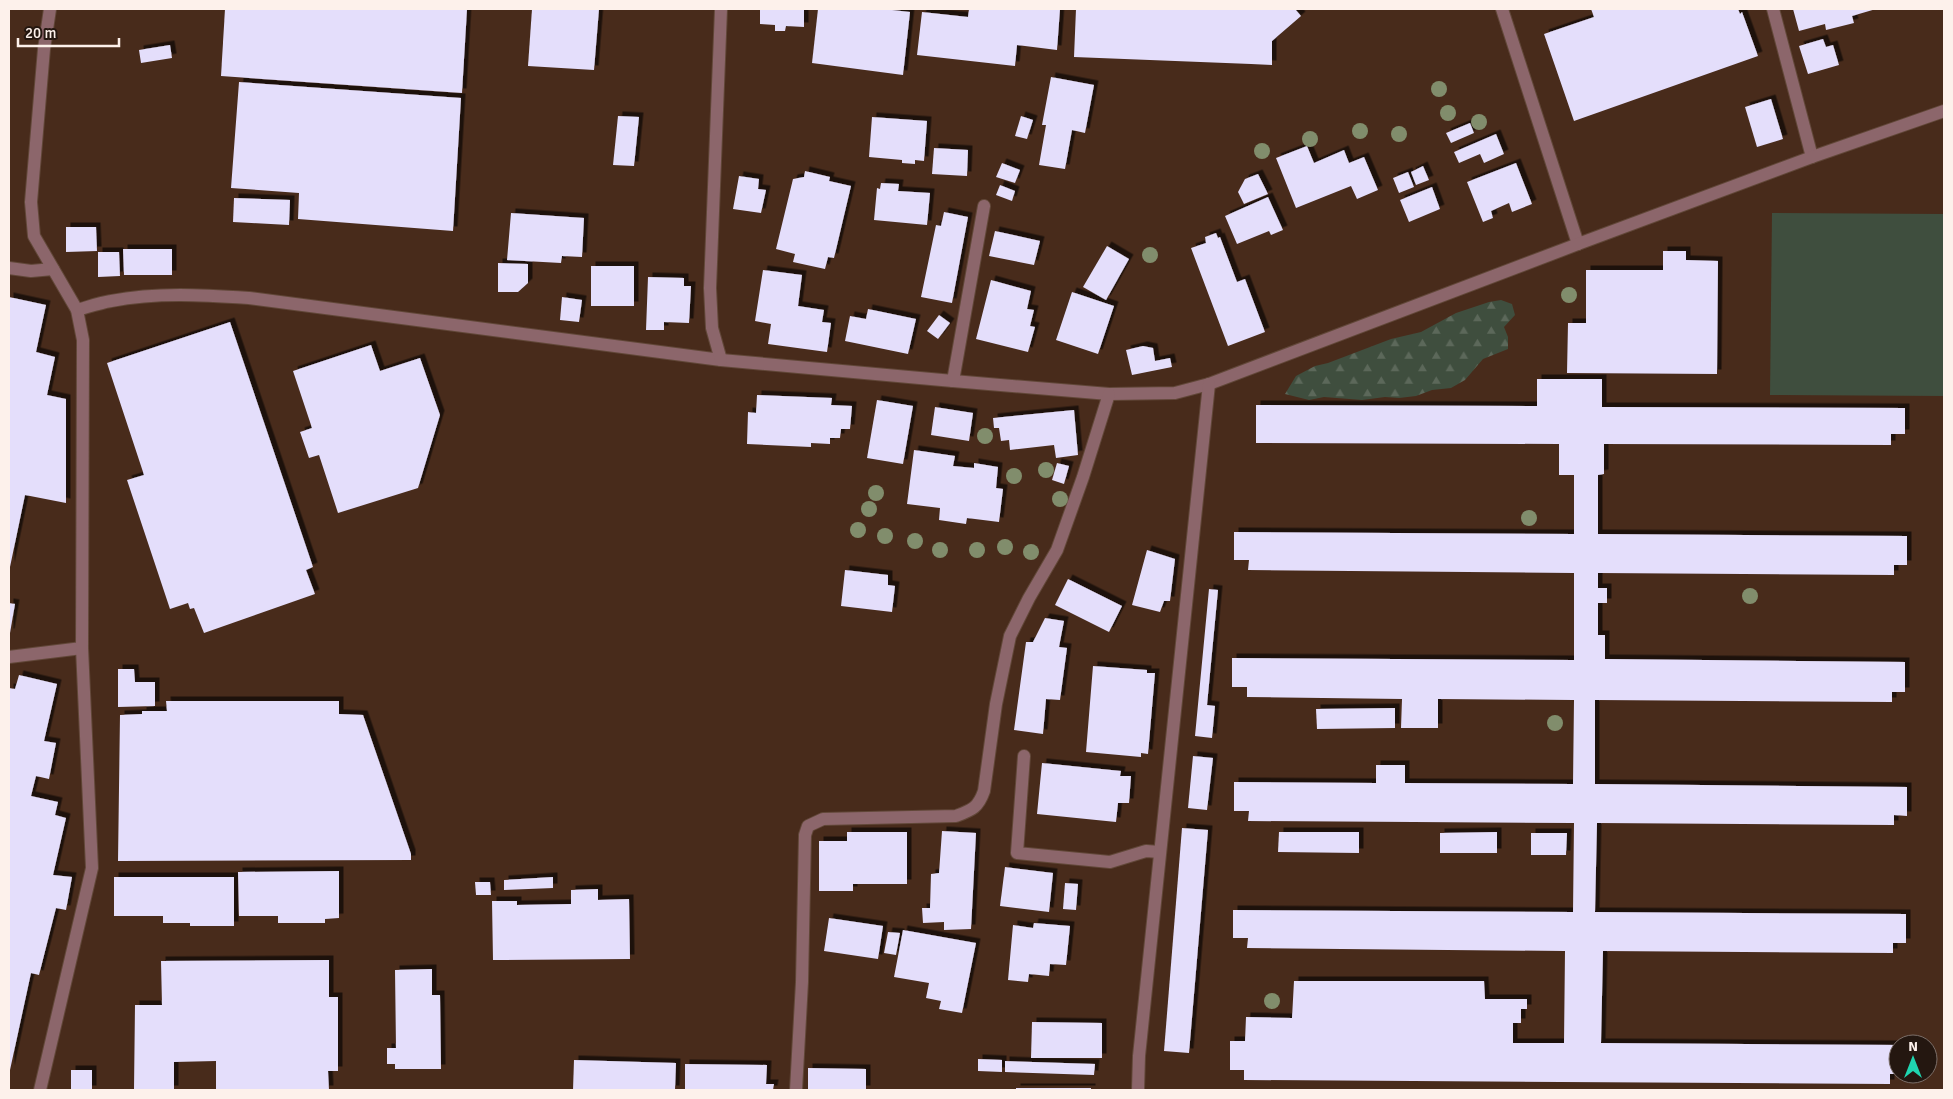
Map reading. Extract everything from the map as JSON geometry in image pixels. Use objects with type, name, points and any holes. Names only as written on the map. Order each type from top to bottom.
[{"type":"street","points":[[40,1090],[92,868],[82,648],[83,340],[77,310],[34,236],[32,202],[44,49],[50,9]]},
{"type":"street","points":[[721,9],[710,288],[712,328],[721,360]]},
{"type":"street","points":[[1502,9],[1578,244]]},
{"type":"street","points":[[1774,9],[1812,158]]},
{"type":"street","points":[[77,310],[109,301],[138,297],[186,294],[249,298],[721,360],[953,382],[1109,394],[1175,393],[1209,384],[1578,244],[1944,111]]},
{"type":"street","points":[[953,382],[984,206]]},
{"type":"street","points":[[9,268],[31,271],[53,269]]},
{"type":"street","points":[[1138,1090],[1139,1056],[1209,384]]},
{"type":"street","points":[[796,1090],[802,982],[806,835],[808,826],[823,819],[956,816],[980,803],[984,791],[996,704],[1010,636],[1029,598],[1057,550],[1083,477],[1109,394]]},
{"type":"street","points":[[9,657],[82,648]]},
{"type":"street","points":[[1024,756],[1017,852],[1110,862],[1146,851],[1160,852]]},
{"type":"green space","points":[[1772,213],[1944,214],[1944,396],[1770,395]]},
{"type":"green space","points":[[1501,300],[1512,304],[1515,315],[1504,327],[1508,337],[1508,349],[1483,359],[1465,380],[1451,388],[1432,390],[1416,396],[1362,400],[1324,397],[1309,400],[1285,394],[1296,376],[1315,366],[1328,363],[1391,339],[1421,332],[1456,313]]},
{"type":"building","points":[[225,9],[467,9],[462,93],[221,76]]},
{"type":"building","points":[[532,9],[599,9],[594,70],[528,66]]},
{"type":"building","points":[[760,9],[804,9],[804,27],[786,26],[785,31],[775,31],[775,25],[760,24]]},
{"type":"building","points":[[818,9],[883,9],[910,12],[903,75],[812,63]]},
{"type":"building","points":[[969,9],[1060,9],[1057,50],[1017,45],[1015,66],[917,55],[922,12],[968,17]]},
{"type":"building","points":[[1076,9],[1295,9],[1301,16],[1272,41],[1272,65],[1074,57]]},
{"type":"building","points":[[1591,9],[1738,9],[1740,14],[1742,12],[1758,56],[1574,121],[1544,34],[1594,17]]},
{"type":"building","points":[[1793,9],[1876,9],[1852,16],[1854,23],[1826,30],[1825,24],[1799,31]]},
{"type":"building","points":[[1823,39],[1826,47],[1833,45],[1839,65],[1808,74],[1799,46]]},
{"type":"building","points":[[170,45],[172,58],[141,63],[139,50]]},
{"type":"building","points":[[1051,77],[1094,85],[1085,133],[1072,130],[1065,169],[1039,165],[1046,125],[1042,125]]},
{"type":"building","points":[[239,82],[461,98],[453,231],[298,219],[299,193],[231,188]]},
{"type":"building","points":[[1771,99],[1783,139],[1757,147],[1745,107]]},
{"type":"building","points":[[618,116],[639,117],[634,166],[613,165]]},
{"type":"building","points":[[1021,116],[1033,120],[1027,139],[1015,136]]},
{"type":"building","points":[[872,117],[927,121],[924,161],[915,160],[915,164],[902,163],[902,160],[869,157]]},
{"type":"building","points":[[1470,123],[1474,133],[1451,143],[1446,133]]},
{"type":"building","points":[[1496,134],[1504,154],[1484,163],[1480,154],[1459,163],[1454,152]]},
{"type":"building","points":[[1307,146],[1314,163],[1344,150],[1349,163],[1364,157],[1378,190],[1357,199],[1351,186],[1296,208],[1276,158]]},
{"type":"building","points":[[934,148],[968,150],[967,176],[932,174]]},
{"type":"building","points":[[1002,163],[1020,170],[1015,183],[996,177]]},
{"type":"building","points":[[1516,163],[1532,204],[1512,212],[1509,203],[1491,211],[1493,218],[1483,222],[1467,182]]},
{"type":"building","points":[[1423,166],[1429,180],[1416,185],[1411,172]]},
{"type":"building","points":[[805,171],[830,177],[829,181],[851,186],[834,258],[828,257],[825,269],[793,262],[795,254],[776,249],[793,179],[804,177]]},
{"type":"building","points":[[1408,172],[1414,187],[1399,193],[1393,178]]},
{"type":"building","points":[[1258,174],[1268,194],[1244,204],[1238,192],[1245,179]]},
{"type":"building","points":[[739,176],[759,179],[758,189],[766,190],[761,213],[733,209]]},
{"type":"building","points":[[881,183],[899,184],[898,191],[930,193],[927,225],[874,220],[877,188],[880,189]]},
{"type":"building","points":[[1000,185],[1015,191],[1012,201],[996,195]]},
{"type":"building","points":[[1432,187],[1440,209],[1409,222],[1400,200]]},
{"type":"building","points":[[1268,197],[1283,230],[1271,235],[1269,231],[1237,244],[1225,216]]},
{"type":"building","points":[[234,198],[290,200],[289,225],[233,222]]},
{"type":"building","points":[[944,212],[968,217],[952,303],[921,297],[936,225],[941,226]]},
{"type":"building","points":[[511,213],[584,218],[582,257],[562,256],[561,263],[507,260]]},
{"type":"building","points":[[66,227],[96,227],[97,251],[66,252]]},
{"type":"building","points":[[995,231],[1040,241],[1034,265],[989,256]]},
{"type":"building","points":[[1216,233],[1218,238],[1220,237],[1237,282],[1245,279],[1265,332],[1228,346],[1191,248],[1206,243],[1205,237]]},
{"type":"building","points":[[1107,246],[1129,259],[1106,300],[1083,287]]},
{"type":"building","points":[[123,249],[172,249],[172,275],[124,275]]},
{"type":"building","points":[[1663,251],[1686,251],[1686,260],[1718,261],[1717,374],[1567,373],[1568,323],[1586,323],[1586,270],[1663,270]]},
{"type":"building","points":[[98,252],[119,252],[120,276],[98,277]]},
{"type":"building","points":[[498,263],[528,264],[528,283],[518,292],[498,292]]},
{"type":"building","points":[[591,266],[634,266],[634,306],[591,306]]},
{"type":"building","points":[[763,270],[802,275],[798,306],[824,310],[822,322],[831,323],[827,352],[768,344],[771,324],[755,321]]},
{"type":"building","points":[[648,277],[684,278],[684,286],[691,286],[689,323],[664,322],[664,330],[646,330]]},
{"type":"building","points":[[991,280],[1031,291],[1027,309],[1034,310],[1030,326],[1035,327],[1028,352],[976,339]]},
{"type":"building","points":[[1072,292],[1114,306],[1098,354],[1056,340]]},
{"type":"building","points":[[9,297],[46,305],[36,352],[55,357],[47,395],[66,399],[66,503],[25,495],[10,567]]},
{"type":"building","points":[[562,297],[582,300],[579,322],[560,320]]},
{"type":"building","points":[[868,309],[916,319],[908,354],[845,341],[850,316],[866,319]]},
{"type":"building","points":[[939,315],[950,323],[938,339],[927,331]]},
{"type":"building","points":[[230,322],[313,567],[306,570],[315,594],[204,633],[194,608],[190,609],[188,603],[170,609],[127,480],[144,475],[107,363]]},
{"type":"building","points":[[371,345],[380,371],[420,358],[440,415],[418,488],[338,513],[319,455],[309,458],[300,432],[312,428],[293,371]]},
{"type":"building","points":[[1143,346],[1153,348],[1155,361],[1170,358],[1172,367],[1132,375],[1126,350]]},
{"type":"building","points":[[1537,379],[1602,379],[1602,407],[1905,408],[1905,434],[1891,434],[1891,445],[1604,444],[1604,474],[1598,475],[1598,534],[1907,536],[1907,565],[1894,565],[1894,575],[1598,573],[1598,588],[1607,588],[1607,603],[1598,603],[1598,635],[1605,635],[1605,659],[1905,662],[1905,692],[1892,692],[1892,702],[1595,700],[1595,784],[1907,787],[1907,816],[1894,815],[1894,825],[1597,823],[1595,912],[1906,914],[1906,943],[1893,943],[1893,953],[1603,951],[1601,1043],[1888,1045],[1888,1084],[1244,1080],[1244,1070],[1230,1070],[1230,1041],[1245,1041],[1246,1017],[1292,1018],[1294,981],[1484,981],[1485,999],[1527,999],[1527,1009],[1521,1009],[1521,1023],[1513,1023],[1513,1043],[1564,1043],[1565,951],[1247,948],[1248,938],[1233,938],[1233,910],[1573,912],[1574,823],[1248,821],[1249,811],[1234,811],[1234,782],[1376,783],[1376,765],[1405,765],[1405,783],[1573,784],[1574,700],[1438,699],[1438,728],[1401,728],[1402,699],[1247,697],[1247,687],[1232,687],[1232,658],[1574,660],[1574,573],[1248,570],[1249,560],[1234,560],[1234,532],[1574,534],[1574,475],[1559,475],[1559,444],[1256,443],[1256,405],[1537,406]]},
{"type":"building","points":[[757,395],[832,398],[831,405],[852,406],[850,429],[841,429],[840,438],[830,438],[830,444],[811,443],[811,447],[747,444],[748,412],[756,413]]},
{"type":"building","points":[[877,400],[913,406],[903,464],[867,458]]},
{"type":"building","points":[[935,407],[973,413],[969,441],[931,435]]},
{"type":"building","points":[[1074,410],[1078,455],[1056,458],[1054,445],[1010,450],[1009,440],[1001,441],[999,428],[994,428],[993,418]]},
{"type":"building","points":[[914,450],[955,456],[953,466],[974,468],[974,463],[998,467],[996,488],[1003,489],[999,522],[967,518],[966,524],[939,520],[940,508],[907,504]]},
{"type":"building","points":[[1057,463],[1069,466],[1064,484],[1052,480]]},
{"type":"building","points":[[1147,550],[1175,559],[1170,601],[1164,601],[1160,612],[1132,605]]},
{"type":"building","points":[[845,570],[888,575],[888,585],[895,586],[892,612],[841,606]]},
{"type":"building","points":[[1068,579],[1122,606],[1109,632],[1055,605]]},
{"type":"building","points":[[1209,589],[1218,590],[1207,705],[1215,706],[1212,738],[1195,736]]},
{"type":"building","points":[[9,603],[15,604],[10,633],[9,633]]},
{"type":"building","points":[[1045,618],[1064,621],[1059,647],[1067,648],[1060,700],[1046,699],[1043,734],[1014,730],[1026,642],[1033,642]]},
{"type":"building","points":[[1093,666],[1147,670],[1147,673],[1155,673],[1148,754],[1141,753],[1141,757],[1086,752]]},
{"type":"building","points":[[118,669],[134,669],[135,682],[155,682],[155,706],[118,707]]},
{"type":"building","points":[[19,675],[57,684],[44,741],[56,743],[49,779],[36,776],[31,796],[58,802],[55,815],[66,818],[53,875],[72,877],[66,910],[56,908],[39,975],[31,973],[10,1070],[9,688],[15,689]]},
{"type":"building","points":[[166,701],[339,701],[339,714],[363,715],[411,854],[411,860],[118,861],[120,715],[142,714],[142,711],[167,711]]},
{"type":"building","points":[[1395,708],[1395,728],[1317,729],[1316,709]]},
{"type":"building","points":[[1193,756],[1213,758],[1207,810],[1188,808]]},
{"type":"building","points":[[1042,763],[1121,771],[1120,776],[1131,776],[1129,803],[1118,803],[1116,822],[1037,814]]},
{"type":"building","points":[[1182,828],[1208,830],[1189,1053],[1164,1051]]},
{"type":"building","points":[[942,831],[976,833],[971,929],[944,930],[944,922],[923,923],[922,908],[930,908],[931,874],[939,873]]},
{"type":"building","points":[[847,832],[907,832],[907,884],[853,884],[853,891],[819,891],[819,841],[847,841]]},
{"type":"building","points":[[1279,832],[1359,832],[1359,853],[1278,852]]},
{"type":"building","points":[[1497,832],[1497,853],[1440,853],[1440,833]]},
{"type":"building","points":[[1531,833],[1567,833],[1566,855],[1531,855]]},
{"type":"building","points":[[1005,867],[1053,873],[1049,912],[1000,906]]},
{"type":"building","points":[[339,871],[339,918],[325,919],[325,923],[278,923],[278,916],[239,916],[238,872]]},
{"type":"building","points":[[114,877],[234,877],[234,926],[190,926],[190,923],[163,923],[163,916],[114,916]]},
{"type":"building","points":[[553,877],[553,888],[504,890],[504,880]]},
{"type":"building","points":[[475,882],[490,882],[491,895],[476,895]]},
{"type":"building","points":[[1065,883],[1078,884],[1076,910],[1063,909]]},
{"type":"building","points":[[598,889],[598,900],[629,899],[630,959],[493,960],[492,901],[517,901],[517,905],[571,904],[571,890]]},
{"type":"building","points":[[829,918],[883,926],[878,959],[824,951]]},
{"type":"building","points":[[1034,923],[1070,926],[1066,965],[1050,964],[1049,976],[1029,974],[1028,982],[1008,980],[1013,925],[1033,928]]},
{"type":"building","points":[[903,930],[976,943],[962,1013],[939,1009],[941,1001],[926,998],[929,983],[894,977]]},
{"type":"building","points":[[888,932],[900,933],[896,955],[884,953]]},
{"type":"building","points":[[329,960],[329,997],[338,997],[338,1071],[328,1071],[329,1090],[216,1089],[216,1061],[174,1062],[174,1090],[134,1090],[135,1005],[162,1005],[161,961]]},
{"type":"building","points":[[432,969],[432,995],[440,995],[441,1069],[395,1069],[395,1064],[387,1064],[387,1048],[396,1048],[395,970]]},
{"type":"building","points":[[1032,1022],[1102,1023],[1102,1058],[1031,1058]]},
{"type":"building","points":[[978,1059],[1002,1060],[1002,1072],[978,1071]]},
{"type":"building","points":[[574,1060],[676,1063],[675,1090],[573,1090]]},
{"type":"building","points":[[1005,1061],[1095,1064],[1094,1075],[1005,1072]]},
{"type":"building","points":[[685,1064],[767,1065],[766,1084],[774,1084],[773,1090],[685,1090]]},
{"type":"building","points":[[808,1068],[866,1069],[866,1090],[808,1090]]},
{"type":"building","points":[[71,1070],[92,1070],[92,1090],[71,1090]]},
{"type":"building","points":[[1016,1088],[1091,1088],[1091,1090],[1016,1090]]}]
